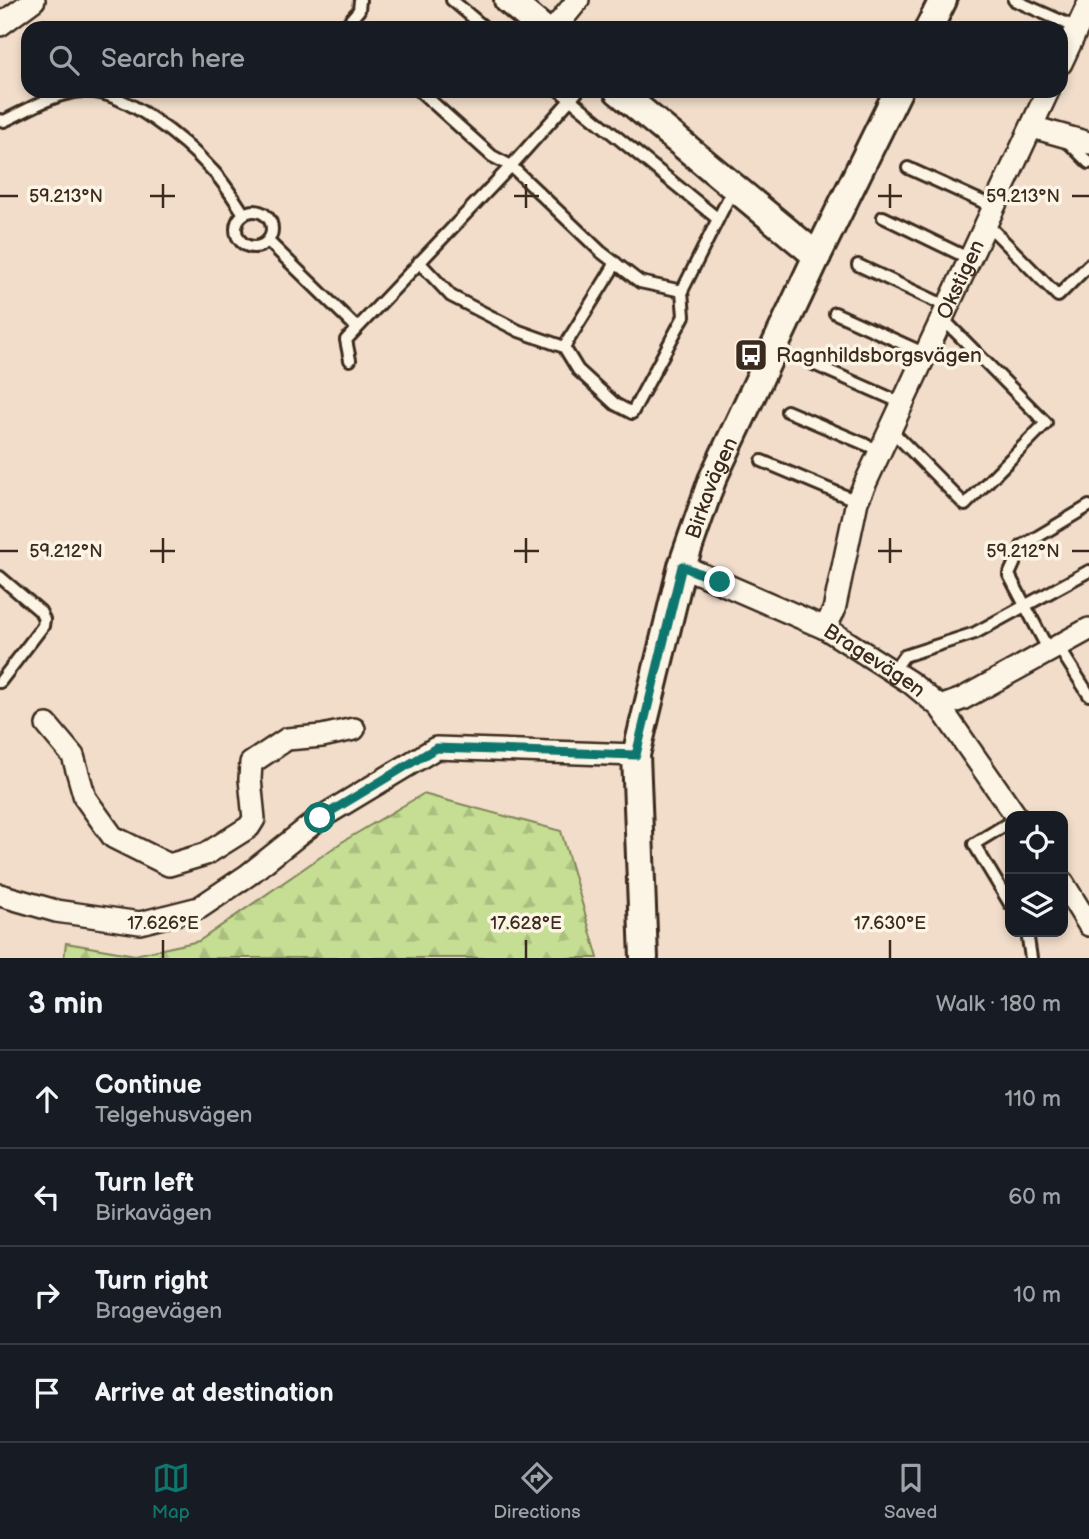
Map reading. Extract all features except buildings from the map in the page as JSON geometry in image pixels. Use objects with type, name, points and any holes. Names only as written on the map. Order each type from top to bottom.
[{"type":"street","points":[[0,25],[34,0]]},
{"type":"street","points":[[508,0],[534,21]]},
{"type":"street","points":[[561,21],[578,0]]},
{"type":"street","points":[[932,21],[943,0]]},
{"type":"street","points":[[1068,48],[1089,3]]},
{"type":"street","points":[[626,98],[817,256]]},
{"type":"street","name":"Birkavägen","points":[[644,958],[636,755],[682,566],[712,480],[895,98]]},
{"type":"street","name":"Okstigen","points":[[825,628],[834,610],[858,501],[1045,98]]},
{"type":"street","points":[[1032,127],[1089,144]]},
{"type":"street","name":"Bragevägen","points":[[682,566],[825,628],[911,682],[940,707],[1013,811]]},
{"type":"street","points":[[940,707],[962,699],[1089,629]]},
{"type":"street","points":[[47,725],[73,756],[85,799],[113,837],[169,865],[206,854],[249,827],[254,819],[251,763],[287,739],[322,736],[354,729]]},
{"type":"street","points":[[0,895],[56,911],[140,923],[199,908],[248,876],[320,818],[436,748],[636,755]]},
{"type":"street","points":[[1068,891],[1089,925]]},
{"type":"lane","points":[[350,21],[359,10],[360,0]]},
{"type":"lane","points":[[452,0],[477,21]]},
{"type":"lane","points":[[1014,0],[1061,21]]},
{"type":"lane","points":[[1068,24],[1077,28]]},
{"type":"lane","points":[[0,120],[5,121],[53,98]]},
{"type":"lane","points":[[113,98],[171,130],[214,171],[244,214]]},
{"type":"lane","points":[[428,98],[492,156],[511,166],[601,252],[640,282],[682,290]]},
{"type":"lane","points":[[350,360],[345,340],[511,166],[571,98]]},
{"type":"lane","points":[[577,98],[718,219]]},
{"type":"lane","points":[[1063,136],[1089,163]]},
{"type":"lane","points":[[908,168],[991,215],[1058,296],[1089,265]]},
{"type":"lane","points":[[419,262],[451,296],[519,331],[564,347],[578,370],[615,404],[632,413],[684,316],[682,290],[734,187]]},
{"type":"lane","points":[[253,209],[267,215],[273,229],[268,241],[254,248],[240,242],[234,229],[240,215],[253,209]]},
{"type":"lane","points":[[883,218],[970,259]]},
{"type":"lane","points":[[268,241],[356,327]]},
{"type":"lane","points":[[564,347],[616,263]]},
{"type":"lane","points":[[858,265],[945,313],[1046,423],[965,505],[891,430]]},
{"type":"lane","points":[[835,313],[926,354]]},
{"type":"lane","points":[[811,363],[904,404]]},
{"type":"lane","points":[[787,411],[881,451]]},
{"type":"lane","points":[[762,461],[858,501]]},
{"type":"lane","points":[[1089,506],[1022,546],[1009,575],[1026,607],[1089,695]]},
{"type":"lane","points":[[893,671],[904,656],[975,633],[1089,570]]},
{"type":"lane","points":[[0,577],[40,611],[44,619],[43,626],[0,682]]},
{"type":"lane","points":[[1005,825],[974,844],[1005,896]]},
{"type":"lane","points":[[1028,937],[1031,958]]},
{"type":"green space","points":[[423,794],[561,831],[598,958],[64,958],[66,943],[135,955],[199,941],[342,842]]},
{"type":"place","name":"Ragnhildsborgsvägen","points":[[751,355]]},
{"type":"route","points":[[320,818],[436,748],[636,755],[682,566],[720,582]]}]
